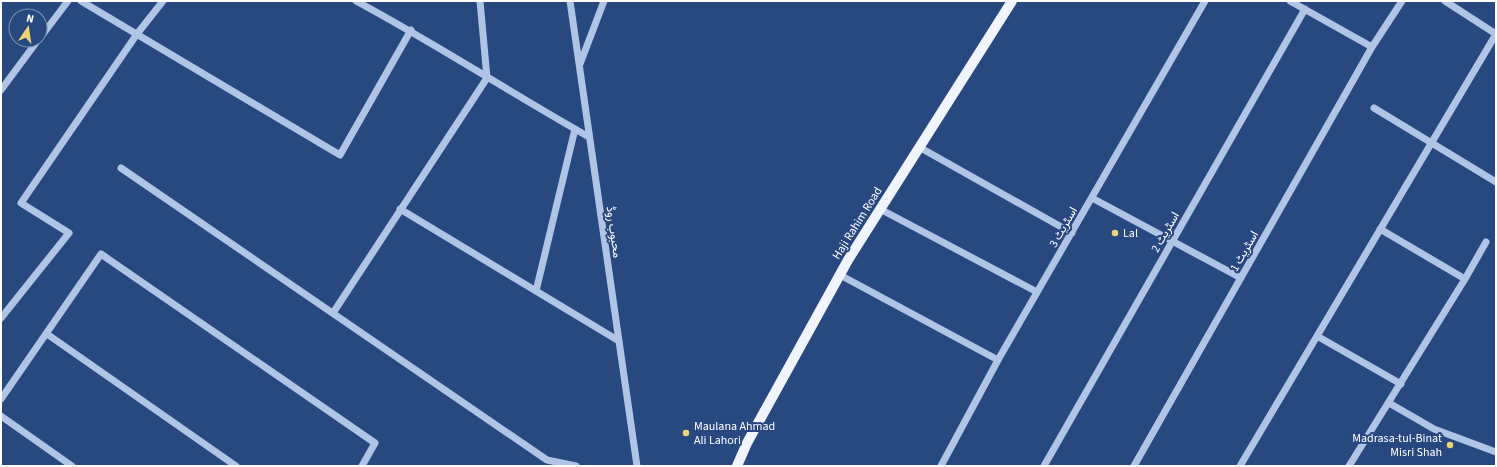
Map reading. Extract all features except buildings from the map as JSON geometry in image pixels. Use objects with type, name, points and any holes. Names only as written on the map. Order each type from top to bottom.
[{"type":"main road","name":"Haji Rahim Road","points":[[738,466],[747,443],[840,275],[880,209],[1012,1]]},
{"type":"street","points":[[48,27],[68,1]]},
{"type":"street","points":[[81,1],[340,155],[411,30]]},
{"type":"street","points":[[1,318],[69,233],[21,203],[137,34],[163,1]]},
{"type":"street","points":[[356,1],[411,30],[486,78],[590,138]]},
{"type":"street","points":[[333,313],[486,78],[480,1]]},
{"type":"street","name":"محبوب روڈ","points":[[570,1],[637,466]]},
{"type":"street","points":[[579,66],[604,1]]},
{"type":"street","name":"اسٹریٹ 3","points":[[941,466],[998,360],[1205,1]]},
{"type":"street","points":[[1290,1],[1372,46]]},
{"type":"street","name":"اسٹریٹ 1","points":[[1134,466],[1372,46],[1402,1]]},
{"type":"street","points":[[1240,466],[1496,34],[1445,1]]},
{"type":"street","name":"اسٹریٹ 2","points":[[1044,466],[1305,9]]},
{"type":"street","points":[[1,90],[32,48]]},
{"type":"street","points":[[1374,108],[1431,144],[1496,182]]},
{"type":"street","points":[[536,291],[575,129]]},
{"type":"street","points":[[920,147],[1072,233]]},
{"type":"street","points":[[121,168],[547,460],[576,466]]},
{"type":"street","points":[[1092,198],[1241,278]]},
{"type":"street","points":[[400,209],[619,341]]},
{"type":"street","points":[[880,209],[1037,292]]},
{"type":"street","points":[[1380,229],[1465,278]]},
{"type":"street","points":[[1349,466],[1401,384],[1486,242]]},
{"type":"street","points":[[1,399],[101,254],[375,443],[362,466]]},
{"type":"street","points":[[840,275],[998,360]]},
{"type":"street","points":[[47,334],[236,466]]},
{"type":"street","points":[[1317,336],[1401,384]]},
{"type":"street","points":[[1389,403],[1434,429],[1496,452]]},
{"type":"street","points":[[1,416],[72,466]]},
{"type":"place","name":"Lal","points":[[1115,233]]},
{"type":"place","name":"Maulana Ahmad Ali Lahori","points":[[686,433]]},
{"type":"place","name":"Madrasa-tul-Binat Misri Shah","points":[[1450,445]]}]
